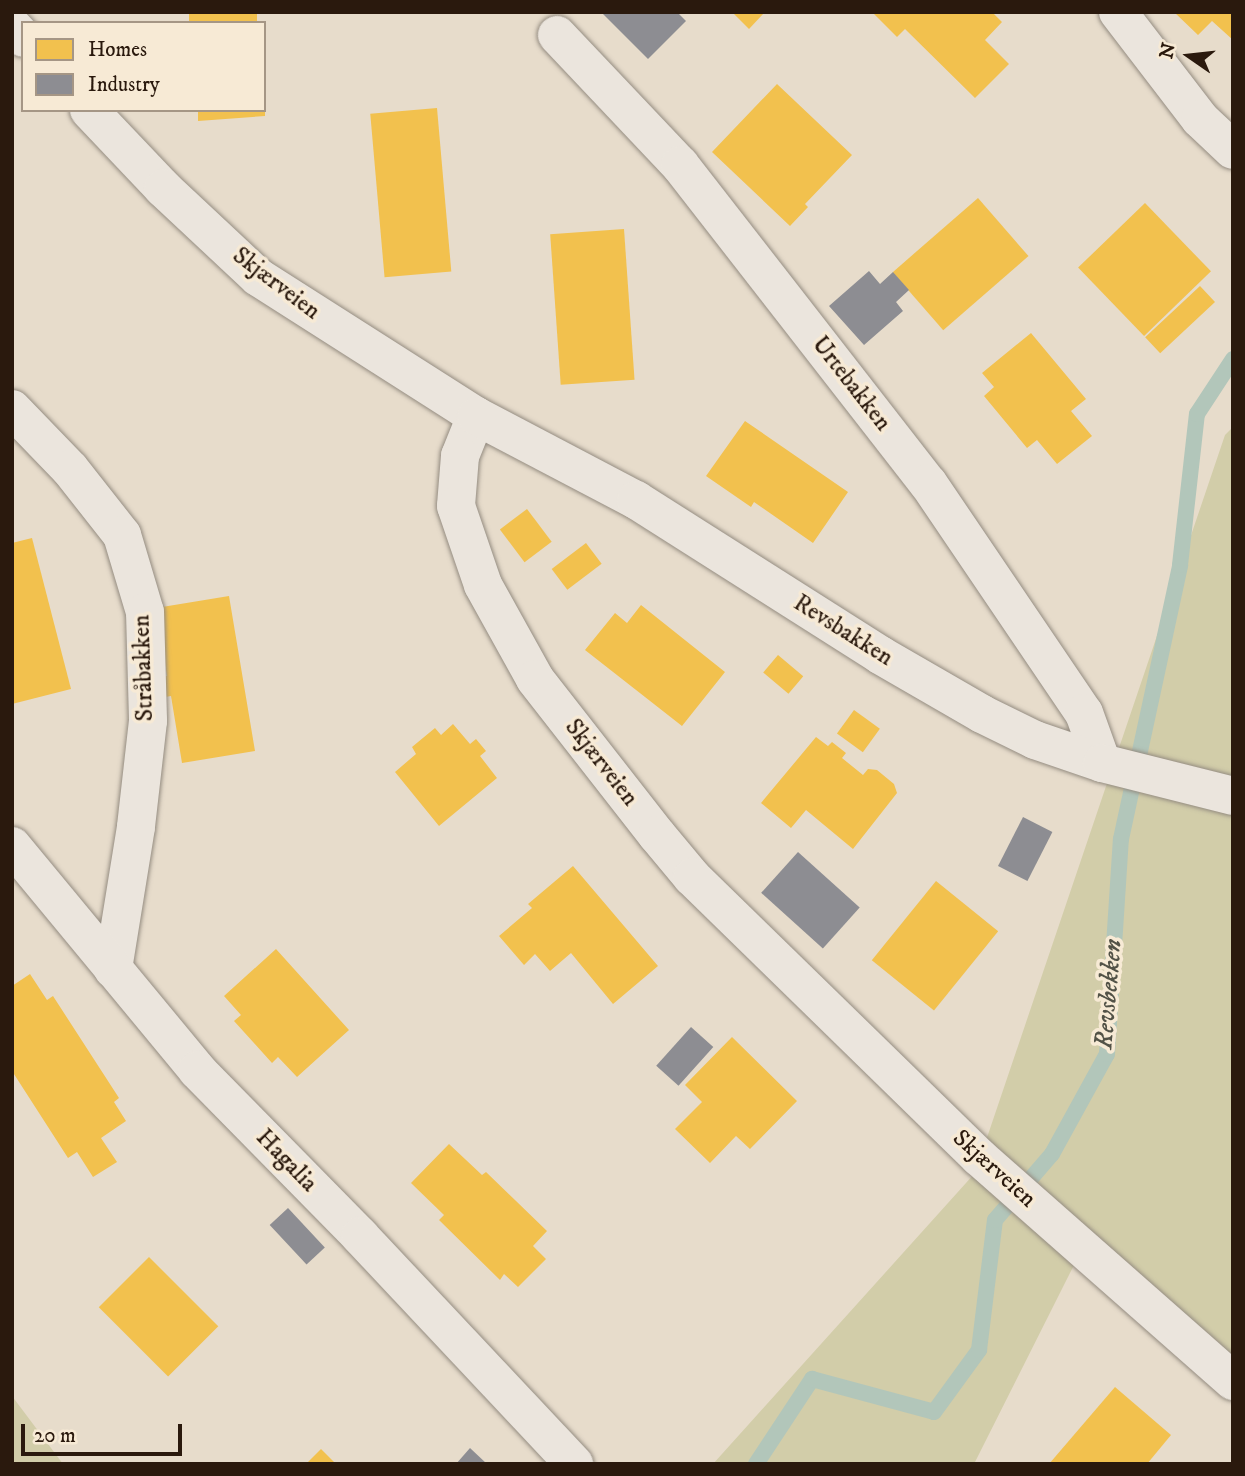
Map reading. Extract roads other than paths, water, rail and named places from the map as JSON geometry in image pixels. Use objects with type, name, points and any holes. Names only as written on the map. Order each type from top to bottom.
[{"type":"street","points":[[1118,12],[1200,119],[1233,150]]},
{"type":"street","name":"Urtebakken","points":[[557,35],[680,165],[928,483],[1084,713],[1102,763]]},
{"type":"street","name":"Skjærveien","points":[[91,112],[163,188],[258,277],[476,416],[460,456],[456,506],[482,585],[535,679],[608,773],[692,877],[748,933],[979,1157],[1233,1381]]},
{"type":"street","name":"Stråbakken","points":[[12,409],[70,469],[122,535],[145,612],[148,721],[136,827],[113,969]]},
{"type":"street","name":"Revsbakken","points":[[476,416],[636,500],[880,655],[982,714],[1035,740],[1102,763],[1233,796]]},
{"type":"street","name":"Hagalia","points":[[12,846],[197,1070],[360,1236],[574,1464]]},
{"type":"waterway","name":"Revsbekken","points":[[756,1464],[812,1379],[934,1412],[979,1350],[995,1220],[1052,1154],[1107,1054],[1121,839],[1180,565],[1197,414],[1233,359]]}]
